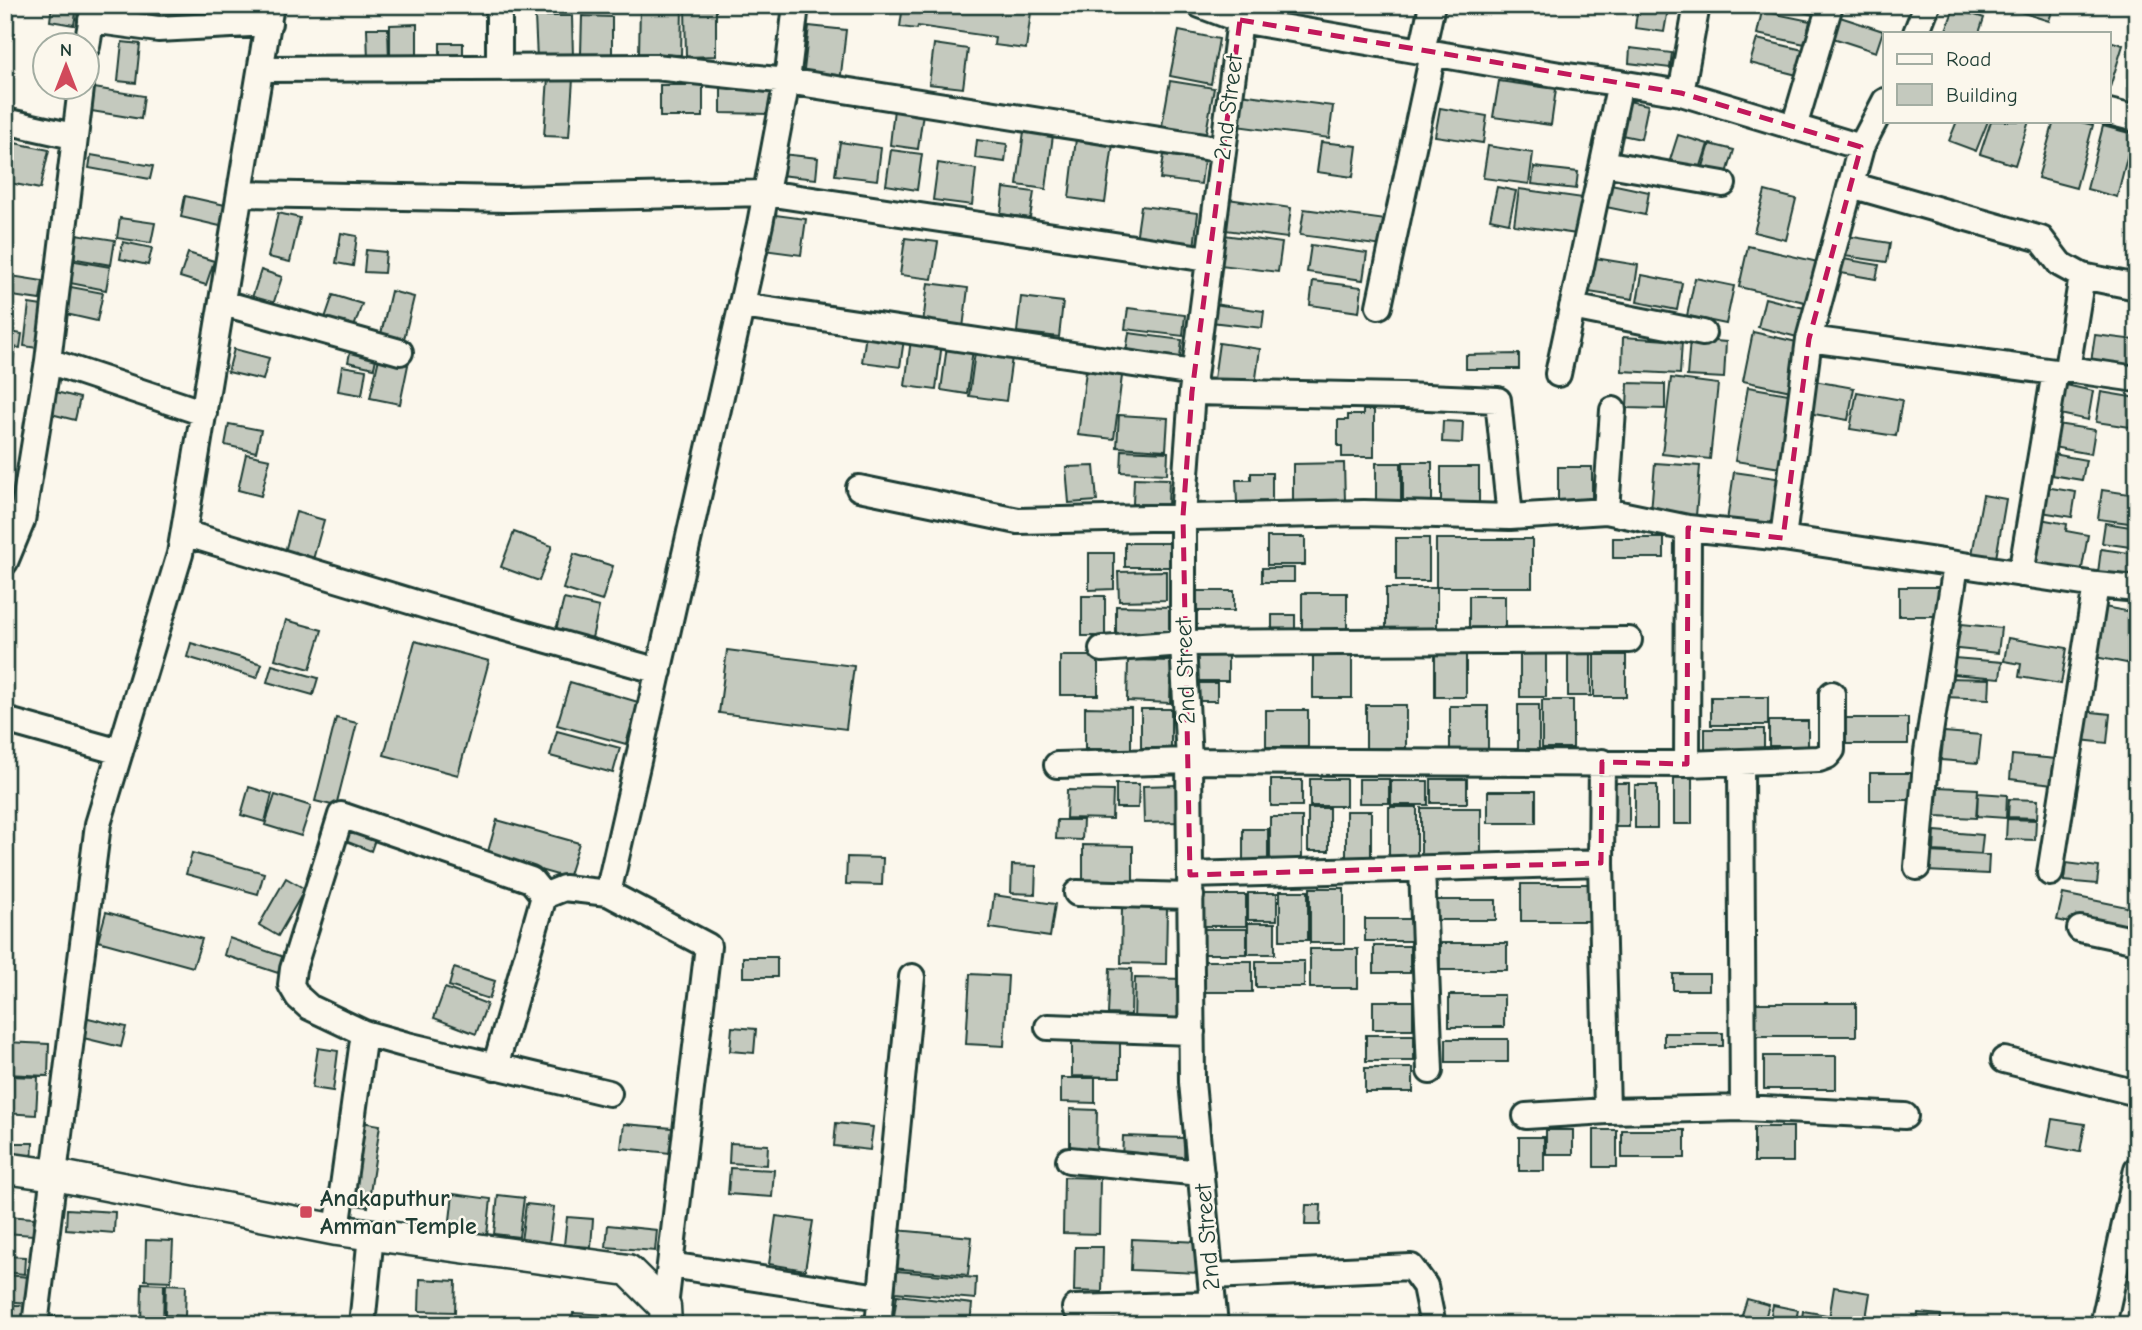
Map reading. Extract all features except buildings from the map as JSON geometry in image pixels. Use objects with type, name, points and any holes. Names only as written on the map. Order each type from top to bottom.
[{"type":"main road","points":[[5,1168],[55,1175],[337,1230],[628,1270],[666,1316]]},
{"type":"street","points":[[499,5],[499,67]]},
{"type":"street","points":[[608,892],[766,193],[787,81],[796,5]]},
{"type":"street","points":[[1200,5],[1240,20],[1681,93],[1861,147]]},
{"type":"street","points":[[1379,306],[1427,52],[1432,5]]},
{"type":"street","points":[[1681,93],[1697,5]]},
{"type":"street","points":[[1794,127],[1830,5]]},
{"type":"street","points":[[1916,32],[1927,5]]},
{"type":"street","points":[[34,1325],[99,824],[180,554],[270,14],[160,17],[92,13],[89,32]]},
{"type":"street","name":"2nd Street","points":[[1214,1314],[1192,1082],[1189,761],[1183,643],[1183,516],[1193,383],[1240,20]]},
{"type":"street","points":[[262,69],[655,67],[787,81],[1223,150]]},
{"type":"street","points":[[1558,374],[1620,82]]},
{"type":"street","points":[[5,562],[22,522],[47,361],[79,102]]},
{"type":"street","points":[[1783,538],[1809,339],[1861,147],[1883,105]]},
{"type":"street","points":[[2110,113],[2137,119]]},
{"type":"street","points":[[5,121],[74,135]]},
{"type":"street","points":[[1603,163],[1723,184]]},
{"type":"street","points":[[1851,185],[2041,239],[2060,264],[2082,276],[2137,287]]},
{"type":"street","points":[[241,194],[508,199],[766,193],[1208,258]]},
{"type":"street","points":[[2021,574],[2082,276]]},
{"type":"street","points":[[223,303],[400,352]]},
{"type":"street","points":[[742,306],[1193,383],[1498,400],[1510,517]]},
{"type":"street","points":[[1573,307],[1703,333]]},
{"type":"street","points":[[1809,339],[2137,379]]},
{"type":"street","points":[[47,361],[204,413]]},
{"type":"street","points":[[1606,510],[1613,410]]},
{"type":"street","points":[[859,488],[1018,522],[1364,513],[1510,517],[1606,510],[1688,528],[1783,538],[2137,589]]},
{"type":"street","points":[[1686,764],[1688,528]]},
{"type":"street","points":[[184,533],[413,602],[659,671]]},
{"type":"street","points":[[1917,867],[1927,752],[1956,565]]},
{"type":"street","points":[[2050,873],[2096,585]]},
{"type":"street","points":[[1102,649],[1183,643],[1629,640]]},
{"type":"street","points":[[1057,765],[1189,761],[1686,764],[1819,759],[1832,750],[1832,694]]},
{"type":"street","points":[[5,720],[120,752]]},
{"type":"street","points":[[1602,762],[1601,863],[1607,1111]]},
{"type":"street","points":[[1741,762],[1743,1108]]},
{"type":"street","points":[[544,896],[531,880],[341,815],[293,969],[291,985],[298,997],[309,1007],[364,1032],[495,1067],[609,1093]]},
{"type":"street","points":[[1077,893],[1422,869],[1601,863]]},
{"type":"street","points":[[1422,869],[1430,1071]]},
{"type":"street","points":[[544,896],[564,888],[608,892],[708,946],[666,1316]]},
{"type":"street","points":[[495,1067],[544,896]]},
{"type":"street","points":[[2080,929],[2137,941]]},
{"type":"street","points":[[878,1325],[912,977]]},
{"type":"street","points":[[1048,1027],[1192,1032]]},
{"type":"street","points":[[337,1230],[364,1032]]},
{"type":"street","points":[[2004,1060],[2137,1093]]},
{"type":"street","points":[[1526,1116],[1743,1108],[1905,1116]]},
{"type":"street","points":[[1069,1160],[1201,1173]]},
{"type":"street","points":[[2104,1325],[2137,1170]]},
{"type":"street","points":[[362,1325],[370,1235]]},
{"type":"street","points":[[670,1265],[879,1297]]},
{"type":"street","points":[[1211,1276],[1411,1267],[1424,1286],[1433,1325]]},
{"type":"street","points":[[1076,1308],[1214,1314]]},
{"type":"highlighted area","points":[[1240,20],[1681,93],[1861,147],[1809,339],[1783,538],[1688,528],[1687,764],[1602,762],[1601,863],[1190,875],[1183,516],[1192,392]]},
{"type":"place","name":"Anakaputhur Amman Temple","points":[[306,1212]]}]
